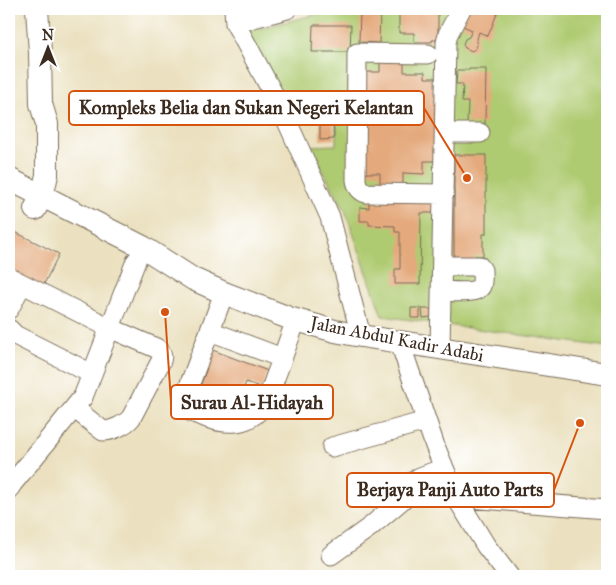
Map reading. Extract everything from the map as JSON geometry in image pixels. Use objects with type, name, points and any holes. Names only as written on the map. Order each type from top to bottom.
[{"type":"main road","points":[[28,199],[47,175],[47,124],[41,104],[37,9]]},
{"type":"main road","name":"Jalan Abdul Kadir Adabi","points":[[9,179],[28,199],[136,261],[193,279],[224,293],[296,320],[361,336],[400,343],[607,374]]},
{"type":"main road","name":"Jalan Abdul Kadir Adabi","points":[[28,199],[143,247],[193,279]]},
{"type":"street","points":[[287,9],[234,16],[282,110],[330,217],[361,336]]},
{"type":"street","points":[[440,349],[446,54],[448,34],[461,9]]},
{"type":"street","points":[[428,54],[357,54],[356,180],[359,188],[366,193],[444,194]]},
{"type":"street","points":[[445,133],[480,133]]},
{"type":"street","points":[[9,489],[83,397],[136,261]]},
{"type":"street","points":[[441,291],[473,292],[479,289],[482,284],[482,270],[479,266],[442,266]]},
{"type":"street","points":[[9,309],[15,280],[110,328],[160,350],[161,361],[128,421],[110,430],[103,431],[74,408]]},
{"type":"street","points":[[224,293],[183,402],[187,410],[225,423],[234,423],[250,417],[263,405],[296,320]]},
{"type":"street","points":[[9,329],[15,334],[92,374]]},
{"type":"street","points":[[210,331],[282,358]]},
{"type":"street","points":[[400,343],[435,446],[456,497],[486,546],[509,576]]},
{"type":"street","points":[[332,447],[426,421]]},
{"type":"street","points":[[331,555],[370,527],[403,499],[408,485],[420,477],[444,468]]},
{"type":"street","points":[[456,497],[607,509]]},
{"type":"green space","points":[[337,9],[607,9],[607,347],[382,316],[345,210],[309,146],[336,145],[336,101],[285,103],[245,32]]},
{"type":"building","points":[[399,9],[438,10],[438,40],[414,42],[414,33],[399,33]]},
{"type":"building","points":[[467,9],[499,9],[488,36],[479,32],[476,48],[472,51],[465,48],[463,44],[472,30],[461,25]]},
{"type":"building","points":[[360,12],[380,13],[379,43],[359,42]]},
{"type":"building","points":[[313,25],[351,25],[350,52],[312,52]]},
{"type":"building","points":[[380,60],[404,60],[404,72],[425,72],[425,78],[436,78],[435,161],[424,161],[424,174],[403,173],[403,199],[434,201],[434,213],[421,213],[420,284],[395,284],[395,269],[400,269],[400,232],[395,232],[395,226],[369,225],[369,221],[360,221],[360,207],[369,208],[369,201],[380,185],[380,173],[360,173],[361,72],[380,72]]},
{"type":"building","points":[[486,69],[485,124],[467,124],[468,102],[462,102],[463,84],[456,84],[457,70]]},
{"type":"building","points":[[320,108],[333,108],[334,139],[320,140]]},
{"type":"building","points":[[454,155],[486,155],[486,234],[483,234],[483,256],[475,256],[475,272],[454,272]]},
{"type":"building","points":[[9,229],[59,254],[42,288],[9,271]]},
{"type":"building","points":[[411,308],[420,308],[420,318],[411,318]]},
{"type":"building","points":[[422,309],[431,309],[431,317],[423,318]]},
{"type":"building","points":[[207,348],[268,371],[262,388],[246,382],[231,422],[192,408],[207,368],[200,365]]},
{"type":"place","name":"Kompleks Belia dan Sukan Negeri Kelantan","points":[[467,178]]},
{"type":"place","name":"Surau Al-Hidayah","points":[[165,312]]},
{"type":"place","name":"Berjaya Panji Auto Parts","points":[[580,423]]}]
